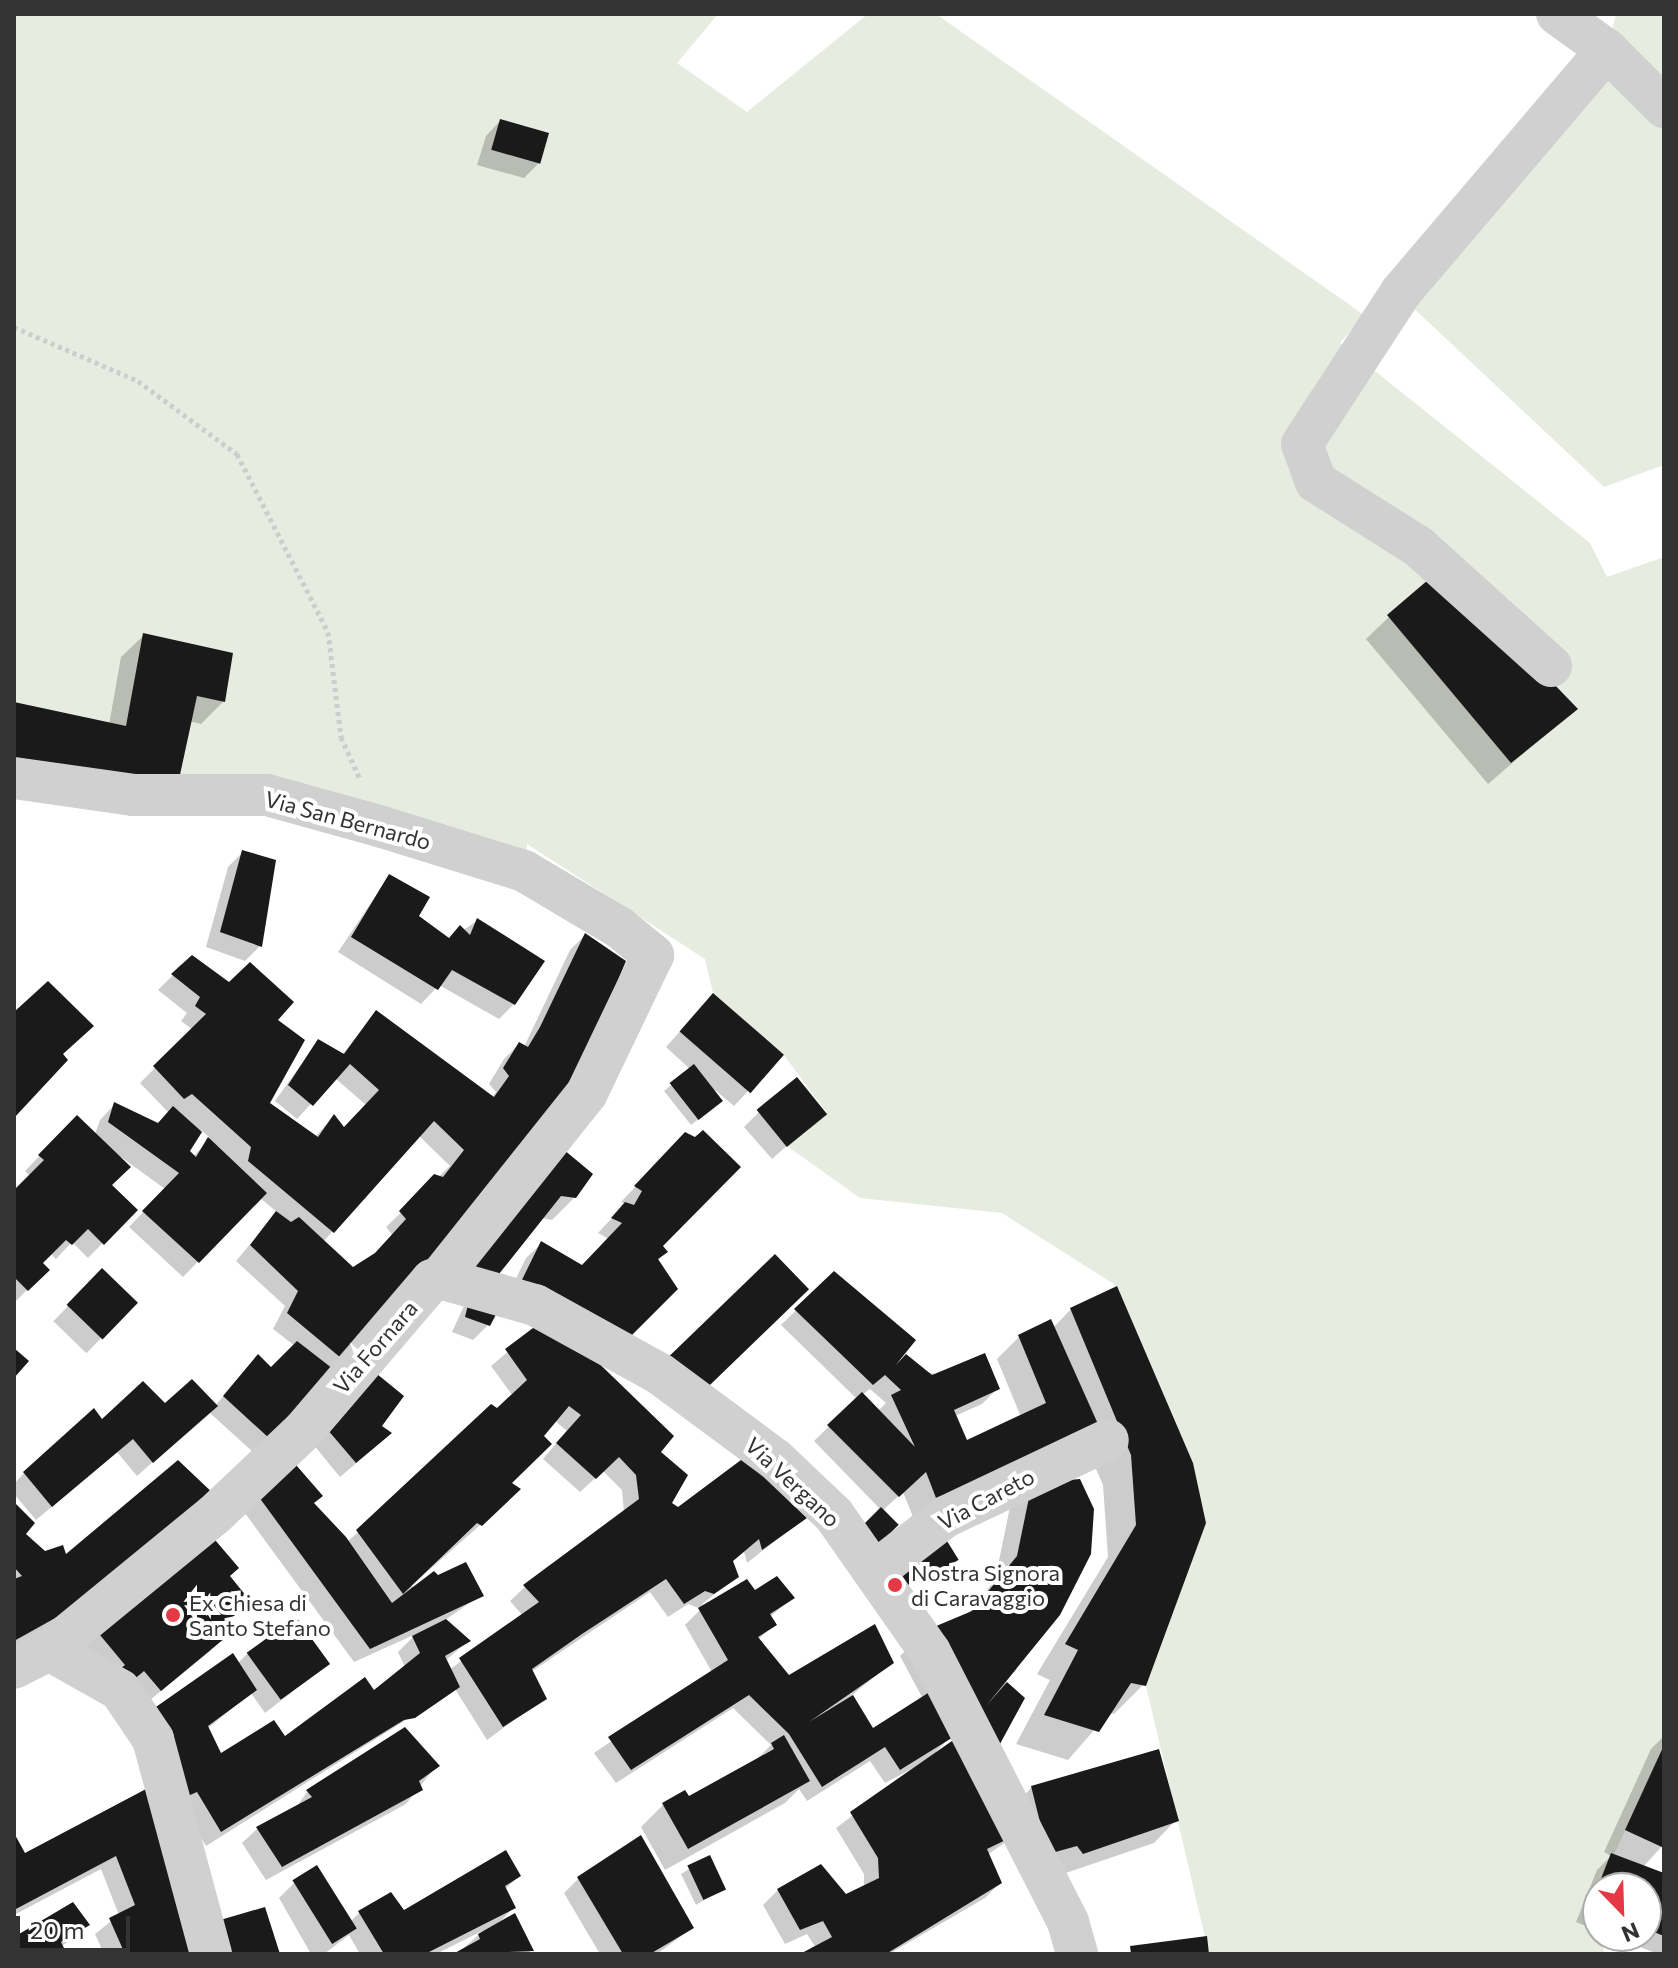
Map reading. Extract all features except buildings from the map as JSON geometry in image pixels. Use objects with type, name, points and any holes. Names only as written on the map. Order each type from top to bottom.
[{"type":"street","points":[[1557,14],[1607,50],[1664,107]]},
{"type":"street","points":[[1551,666],[1419,547],[1316,482],[1302,444],[1401,292],[1607,50]]},
{"type":"street","name":"Via San Bernardo","points":[[14,778],[133,795],[267,795],[524,871],[620,928],[653,955]]},
{"type":"street","name":"Via Fornara","points":[[32,1659],[214,1515],[304,1430],[432,1280],[440,1278],[587,1093],[653,955]]},
{"type":"street","name":"Via Vergano","points":[[440,1278],[535,1305],[660,1374],[775,1459],[834,1515],[930,1652],[1068,1922],[1077,1954]]},
{"type":"street","name":"Via Careto","points":[[874,1572],[945,1517],[1108,1440]]},
{"type":"street","points":[[32,1659],[120,1690],[153,1739],[211,1954]]},
{"type":"path","points":[[14,327],[138,381],[237,454],[328,632],[341,737],[382,827]]},
{"type":"shaded area","points":[[14,14],[718,14],[677,63],[747,112],[868,14],[936,14],[1364,315],[1340,343],[1590,543],[1607,577],[1664,557],[1664,1745],[1606,1872],[1582,1872],[1582,1952],[1605,1954],[1209,1954],[1146,1686],[1206,1523],[1193,1463],[1117,1286],[1002,1213],[860,1198],[787,1146],[827,1113],[783,1054],[713,993],[705,959],[527,844],[527,860],[14,766]],"holes":[[[500,119],[549,133],[540,164],[491,150]]]},
{"type":"shaded area","points":[[1616,14],[1664,14],[1664,465],[1604,487],[1390,286],[1607,50]]},
{"type":"place","name":"Nostra Signora di Caravaggio","points":[[895,1585]]},
{"type":"place","name":"Ex Chiesa di Santo Stefano","points":[[173,1615]]}]
